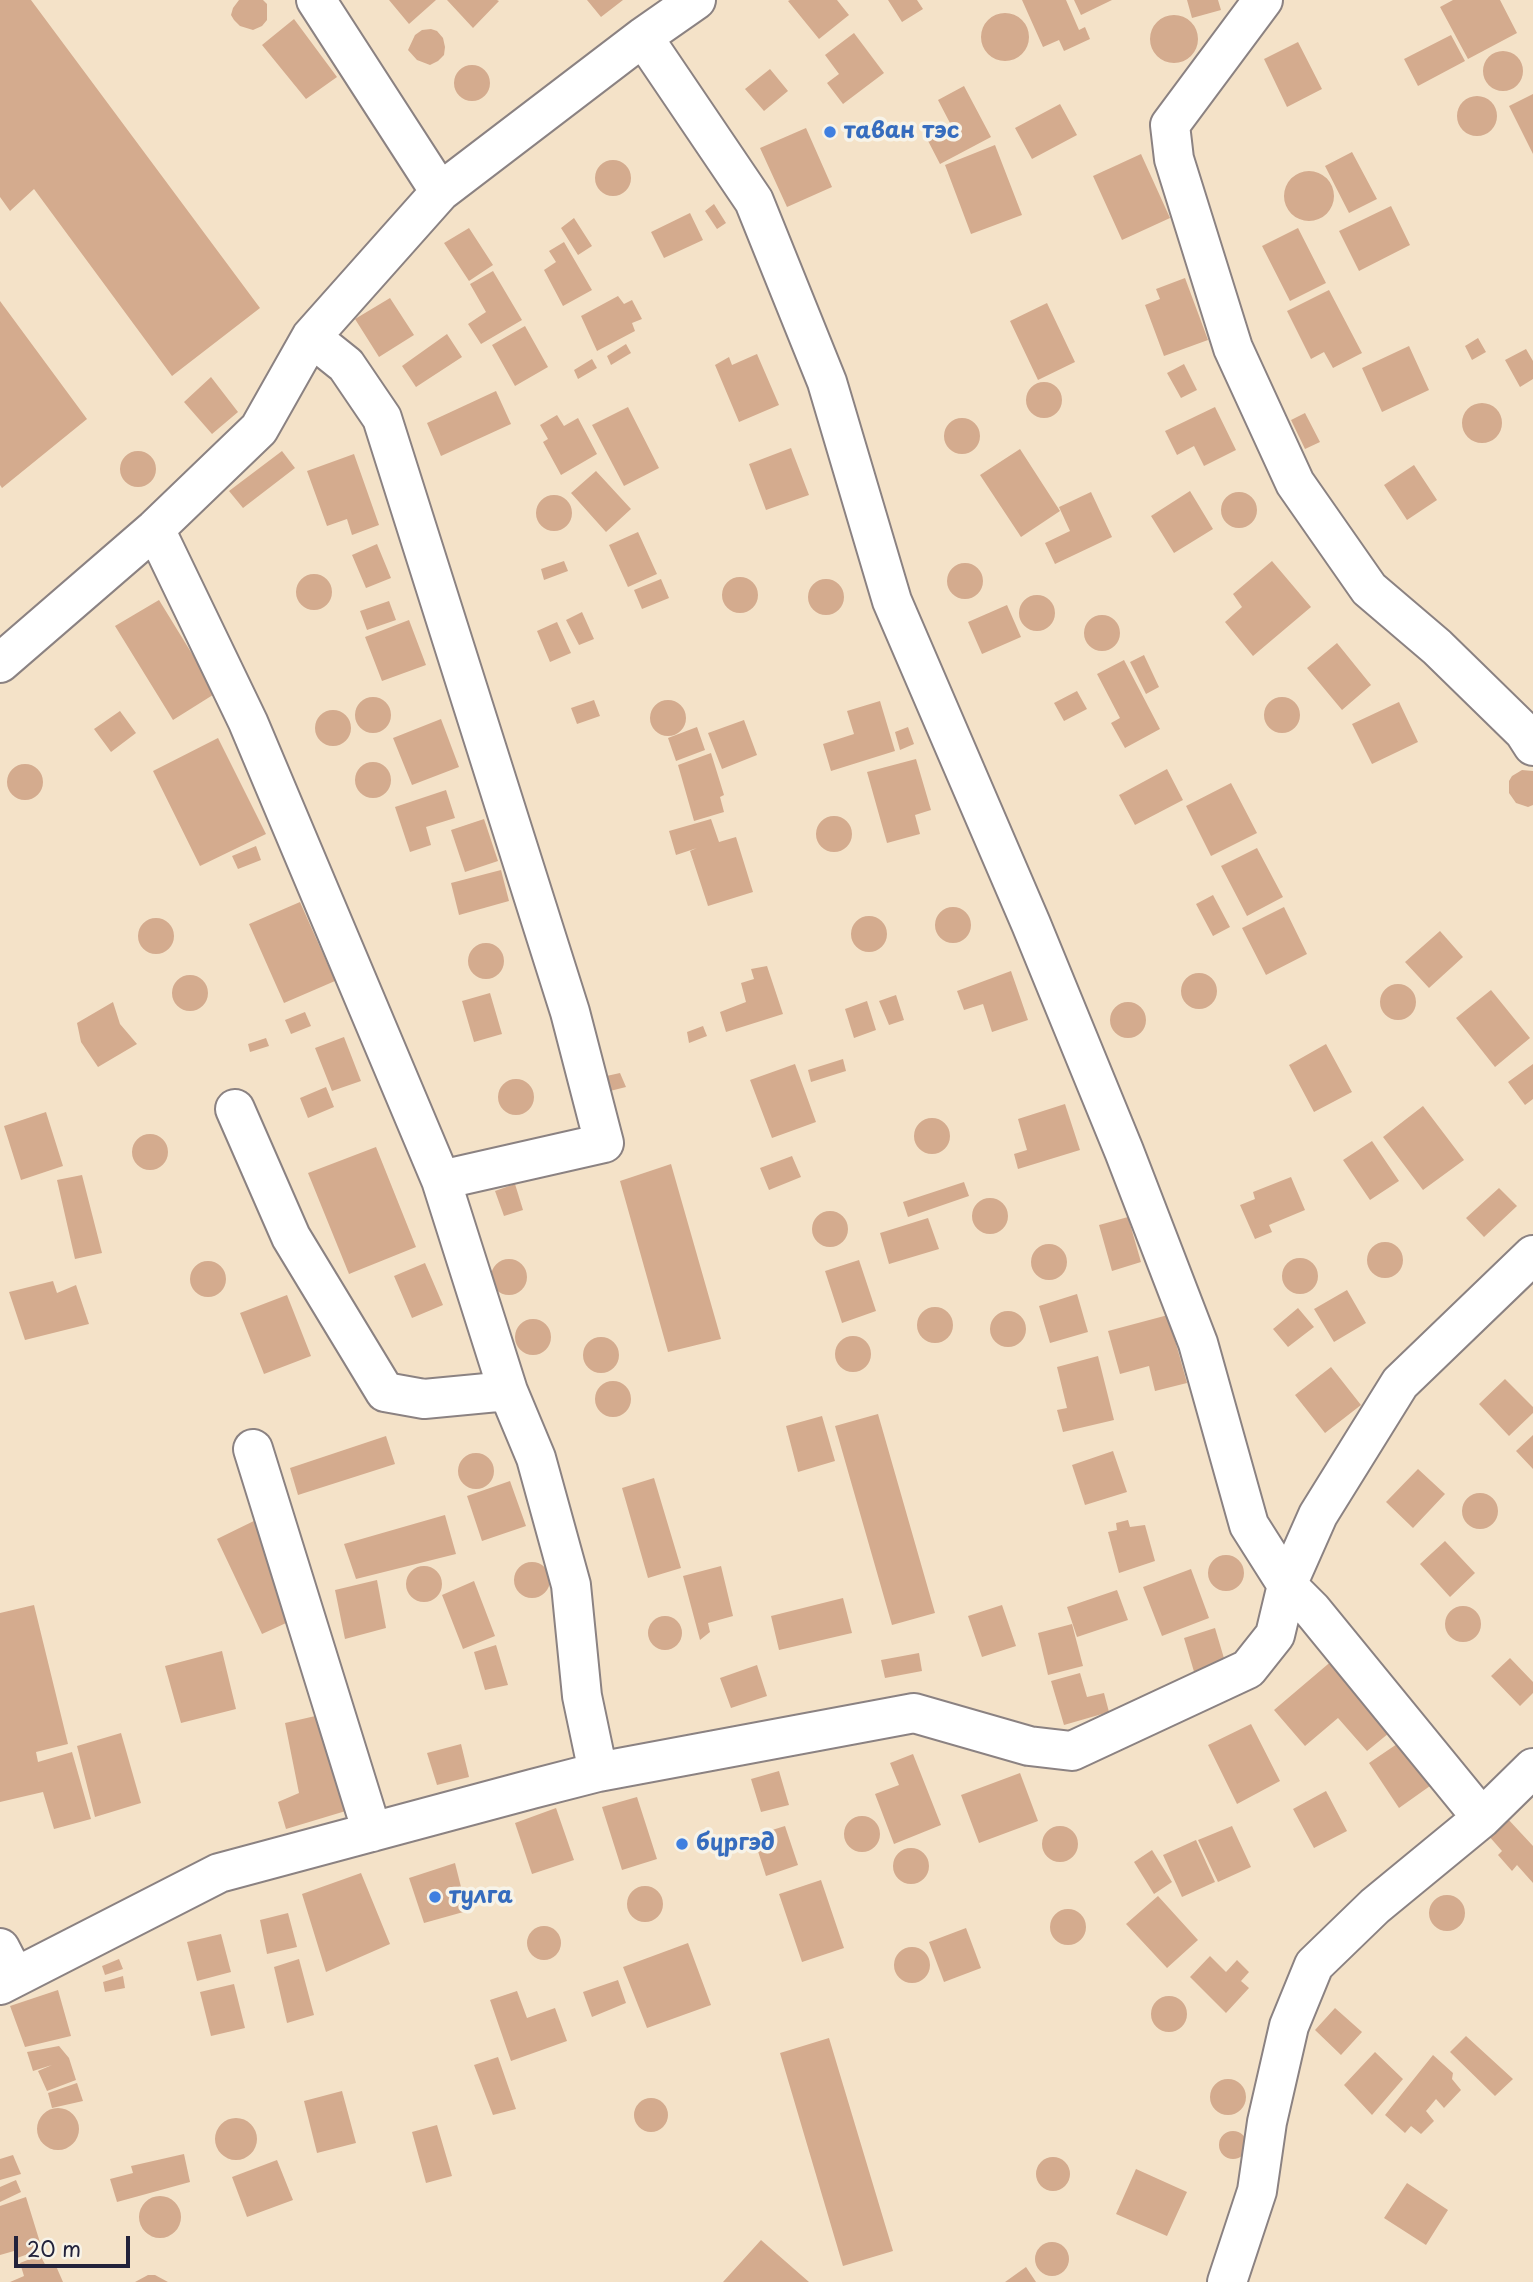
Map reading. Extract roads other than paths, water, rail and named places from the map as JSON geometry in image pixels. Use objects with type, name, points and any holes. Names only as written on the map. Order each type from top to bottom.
[{"type":"street","points":[[316,0],[440,192]]},
{"type":"street","points":[[0,663],[155,529],[259,429],[311,337],[440,192],[643,37],[696,0]]},
{"type":"street","points":[[1263,0],[1170,125],[1174,159],[1233,348],[1295,483],[1369,589],[1437,647],[1524,732],[1533,746]]},
{"type":"street","points":[[643,37],[754,201],[828,382],[892,601],[1031,924],[1124,1151],[1198,1343],[1249,1525],[1287,1585],[1312,1610],[1482,1818]]},
{"type":"street","points":[[311,337],[346,366],[382,418],[570,1012],[604,1143],[441,1180]]},
{"type":"street","points":[[155,529],[248,722],[441,1180],[508,1391],[536,1458],[571,1585],[582,1696],[598,1772]]},
{"type":"street","points":[[235,1109],[290,1237],[385,1392],[424,1399],[508,1391]]},
{"type":"street","points":[[5,1970],[219,1873],[598,1772],[914,1713],[1029,1746],[1072,1751],[1248,1669],[1275,1635],[1287,1585],[1318,1515],[1399,1383],[1533,1255]]},
{"type":"street","points":[[253,1449],[372,1832]]},
{"type":"street","points":[[1227,2282],[1257,2191],[1267,2122],[1289,2026],[1314,1965],[1375,1906],[1482,1818],[1533,1769]]},
{"type":"place","name":"таван тэс","points":[[830,132]]},
{"type":"place","name":"бүргэд","points":[[682,1844]]},
{"type":"place","name":"тулга","points":[[435,1897]]}]
